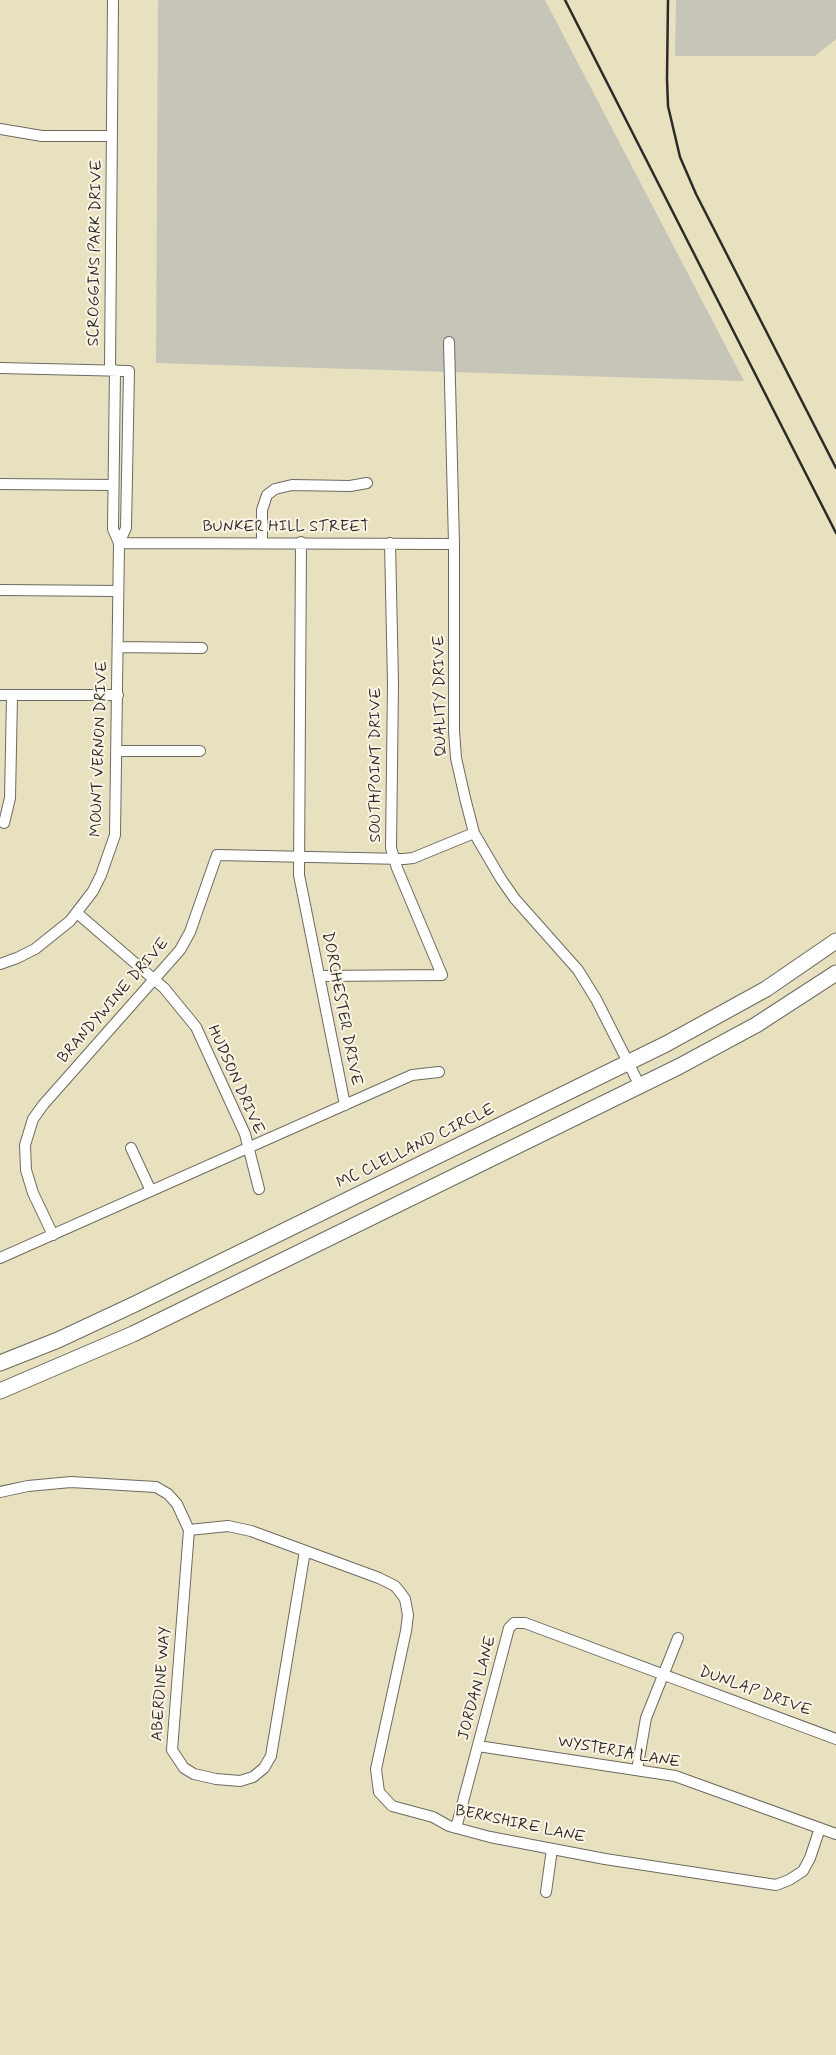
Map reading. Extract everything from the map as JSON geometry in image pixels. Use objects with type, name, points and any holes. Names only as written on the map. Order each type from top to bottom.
[{"type":"highway","name":"MC CLELLAND CIRCLE","points":[[0,1363],[58,1340],[143,1300],[629,1062],[766,990],[836,941]]},
{"type":"highway","points":[[0,1391],[141,1331],[640,1086],[756,1025],[836,973]]},
{"type":"street","name":"SCROGGINS PARK DRIVE","points":[[112,369],[113,0]]},
{"type":"street","name":"SCROGGINS PARK DRIVE","points":[[0,129],[42,136],[112,136]]},
{"type":"street","name":"QUALITY DRIVE","points":[[449,342],[454,544],[454,731],[456,758],[474,833],[515,899],[578,970],[596,1000],[640,1086]]},
{"type":"street","points":[[0,368],[112,369]]},
{"type":"street","name":"MOUNT VERNON DRIVE","points":[[0,964],[35,949],[56,934],[77,913],[101,875],[116,835],[119,543],[114,529],[112,369],[129,371],[126,528],[119,543]]},
{"type":"street","points":[[262,542],[262,510],[270,492],[275,489],[292,485],[350,486],[367,483]]},
{"type":"street","points":[[0,484],[113,485]]},
{"type":"street","name":"BUNKER HILL STREET","points":[[119,543],[301,542],[454,544]]},
{"type":"street","name":"DORCHESTER DRIVE","points":[[0,1258],[345,1104],[299,875],[301,542]]},
{"type":"street","name":"SOUTHPOINT DRIVE","points":[[319,976],[442,975],[391,848],[393,683],[390,543]]},
{"type":"street","points":[[0,590],[118,592]]},
{"type":"street","points":[[118,647],[202,648]]},
{"type":"street","points":[[0,695],[118,695]]},
{"type":"street","points":[[4,823],[10,798],[12,696]]},
{"type":"street","points":[[117,751],[200,751]]},
{"type":"street","name":"BRANDYWINE DRIVE","points":[[53,1235],[33,1193],[26,1170],[25,1145],[34,1119],[43,1105],[180,950],[190,932],[217,855],[299,858],[413,858],[474,833]]},
{"type":"street","name":"HUDSON DRIVE","points":[[77,913],[164,988],[196,1027],[245,1134],[259,1189]]},
{"type":"street","points":[[345,1104],[412,1075],[439,1072]]},
{"type":"street","points":[[131,1148],[151,1191]]},
{"type":"street","points":[[0,1492],[28,1486],[71,1482],[156,1487],[168,1494],[177,1504],[189,1530]]},
{"type":"street","name":"BERKSHIRE LANE","points":[[189,1530],[235,1527],[387,1582],[394,1586],[404,1599],[408,1615],[406,1631],[378,1751],[376,1769],[377,1785],[382,1797],[392,1806],[433,1817],[449,1826],[490,1837],[605,1859],[776,1885],[789,1880],[803,1871],[810,1858],[820,1828]]},
{"type":"street","name":"ABERDINE WAY","points":[[189,1530],[172,1750],[184,1768],[194,1774],[216,1779],[240,1781],[253,1777],[264,1768],[271,1756],[305,1551]]},
{"type":"street","name":"JORDAN LANE","points":[[456,1828],[509,1628],[514,1622],[526,1624],[664,1674]]},
{"type":"street","points":[[637,1770],[646,1718],[678,1638]]},
{"type":"street","name":"DUNLAP DRIVE","points":[[664,1674],[836,1739]]},
{"type":"street","name":"WYSTERIA LANE","points":[[478,1746],[675,1776],[836,1834]]},
{"type":"street","points":[[546,1892],[552,1849]]},
{"type":"shaded area","points":[[158,0],[545,0],[744,381],[156,363]]},
{"type":"shaded area","points":[[676,0],[836,0],[836,39],[815,56],[675,56]]},
{"type":"railway","points":[[565,0],[836,533]]},
{"type":"railway","points":[[668,0],[668,106],[680,157],[696,194],[836,468]]}]
